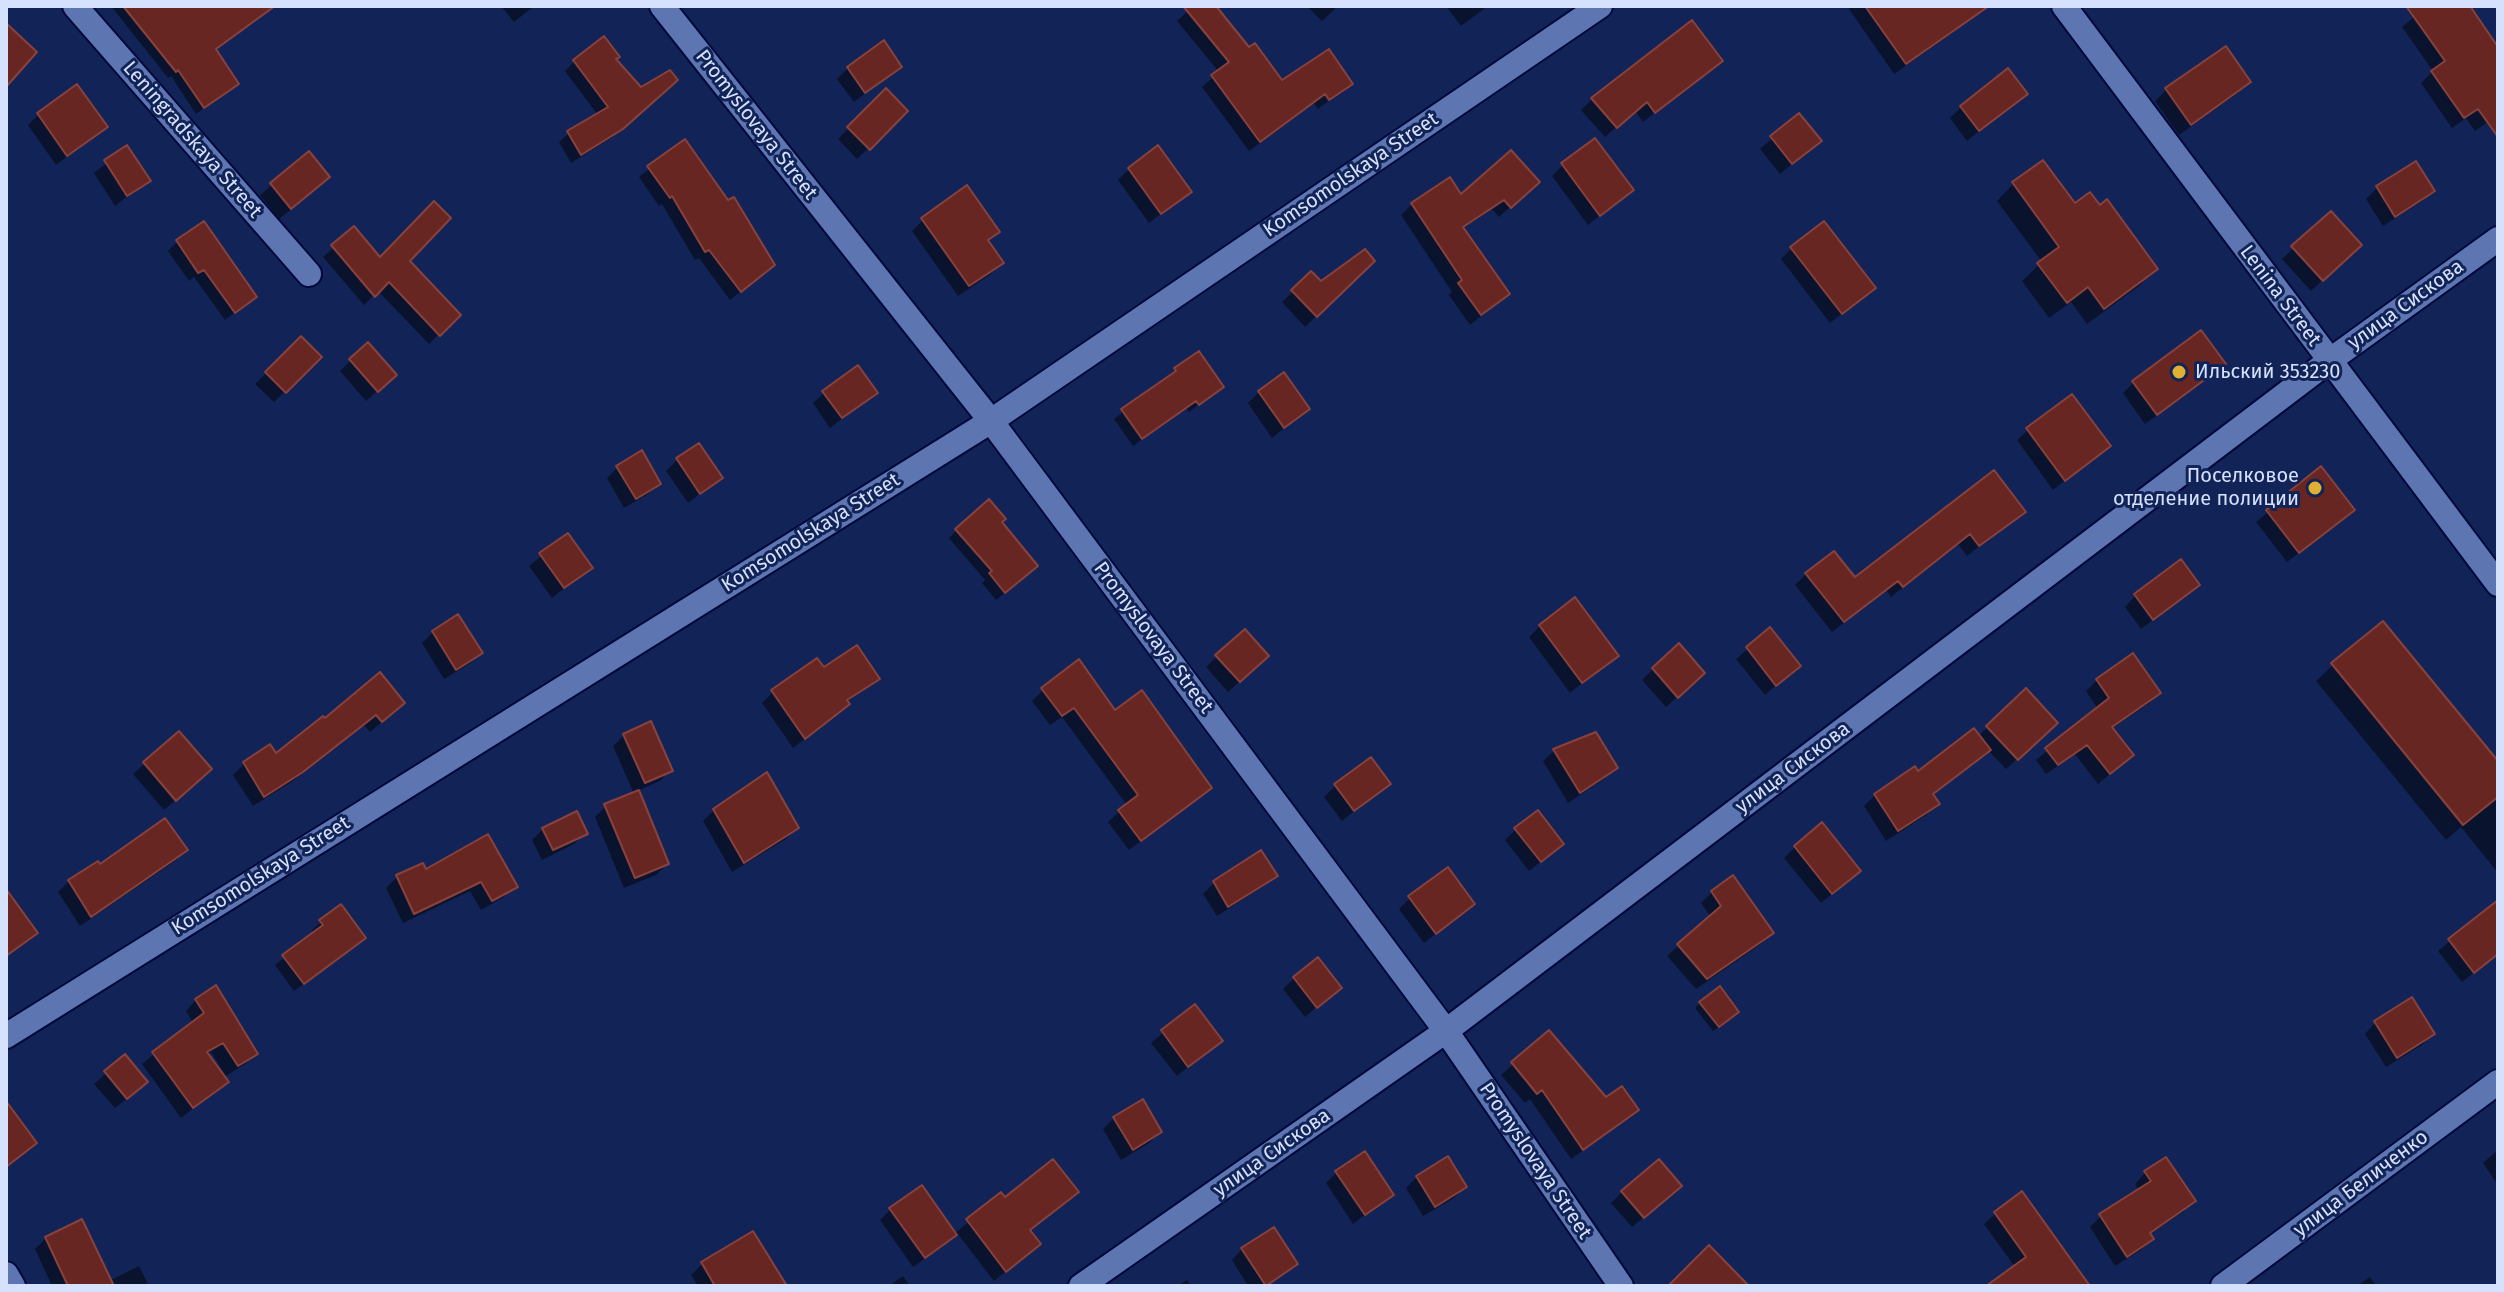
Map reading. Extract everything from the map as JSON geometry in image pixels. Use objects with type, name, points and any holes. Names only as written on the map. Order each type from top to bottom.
[{"type":"street","name":"Leningradskaya Street","points":[[75,6],[309,274]]},
{"type":"street","name":"Promyslovaya Street","points":[[662,6],[991,421],[1446,1031],[1621,1286]]},
{"type":"street","name":"Komsomolskaya Street","points":[[6,1036],[991,421],[1600,6]]},
{"type":"street","name":"Lenina Street","points":[[2064,6],[2498,584]]},
{"type":"street","name":"улица Сискова","points":[[1081,1286],[1446,1031],[2329,361],[2498,239]]},
{"type":"street","name":"улица Беличенко","points":[[2223,1286],[2498,1082]]},
{"type":"street","points":[[6,1274],[13,1286]]},
{"type":"building","points":[[123,6],[275,6],[216,49],[239,84],[204,108],[178,70],[176,72]]},
{"type":"building","points":[[1183,6],[1216,6],[1249,47],[1255,43],[1282,80],[1329,49],[1353,84],[1329,100],[1325,94],[1260,142],[1211,75],[1229,62]]},
{"type":"building","points":[[1865,6],[1989,6],[1906,64]]},
{"type":"building","points":[[2406,6],[2470,6],[2498,47],[2498,137],[2478,109],[2464,118],[2431,71],[2445,61]]},
{"type":"building","points":[[1692,20],[1723,61],[1655,113],[1647,102],[1617,128],[1591,98]]},
{"type":"building","points":[[6,23],[37,52],[6,87]]},
{"type":"building","points":[[604,36],[620,57],[616,59],[641,87],[670,70],[678,80],[623,129],[581,155],[567,131],[608,107],[573,60]]},
{"type":"building","points":[[884,40],[902,67],[865,93],[847,67]]},
{"type":"building","points":[[2226,46],[2251,82],[2191,125],[2165,88]]},
{"type":"building","points":[[2008,68],[2028,94],[1979,131],[1960,106]]},
{"type":"building","points":[[77,84],[108,127],[67,156],[37,113]]},
{"type":"building","points":[[886,88],[908,111],[870,150],[847,127]]},
{"type":"building","points":[[1799,113],[1822,141],[1792,164],[1770,136]]},
{"type":"building","points":[[1595,138],[1634,190],[1600,216],[1561,163]]},
{"type":"building","points":[[685,139],[728,200],[734,197],[775,265],[741,292],[709,250],[705,252],[672,196],[670,198],[647,166]]},
{"type":"building","points":[[127,145],[151,181],[127,196],[104,160]]},
{"type":"building","points":[[1158,145],[1192,192],[1161,214],[1128,168]]},
{"type":"building","points":[[1511,150],[1540,182],[1511,208],[1504,200],[1463,227],[1510,294],[1481,315],[1458,283],[1462,280],[1411,203],[1450,177],[1461,194]]},
{"type":"building","points":[[309,151],[330,177],[291,209],[270,183]]},
{"type":"building","points":[[2043,160],[2075,203],[2090,192],[2100,205],[2107,199],[2158,269],[2104,309],[2088,287],[2067,303],[2037,263],[2059,247],[2012,182]]},
{"type":"building","points":[[2416,161],[2435,191],[2395,217],[2376,186]]},
{"type":"building","points":[[967,185],[1000,232],[988,240],[1004,263],[969,286],[921,218]]},
{"type":"building","points":[[434,201],[451,218],[410,261],[461,315],[440,336],[389,282],[375,297],[331,245],[354,226],[380,257]]},
{"type":"building","points":[[2331,211],[2362,245],[2323,281],[2291,246]]},
{"type":"building","points":[[204,221],[257,297],[235,313],[204,270],[198,273],[176,240]]},
{"type":"building","points":[[1824,221],[1876,288],[1842,314],[1790,247]]},
{"type":"building","points":[[1365,249],[1375,261],[1317,317],[1291,290],[1311,271],[1321,281]]},
{"type":"building","name":"Ильский 353230","points":[[2201,330],[2226,364],[2157,415],[2132,381]]},
{"type":"building","points":[[301,336],[322,357],[286,393],[265,372]]},
{"type":"building","points":[[368,342],[397,375],[378,392],[349,359]]},
{"type":"building","points":[[1199,351],[1224,387],[1199,405],[1196,401],[1142,439],[1121,409]]},
{"type":"building","points":[[858,365],[878,393],[842,418],[822,391]]},
{"type":"building","points":[[1284,372],[1310,409],[1284,428],[1258,391]]},
{"type":"building","points":[[2072,394],[2111,446],[2065,481],[2026,428]]},
{"type":"building","points":[[699,443],[723,478],[700,494],[676,458]]},
{"type":"building","points":[[642,450],[661,484],[636,499],[616,466]]},
{"type":"building","name":"Поселковое отделение полиции","points":[[2321,466],[2355,510],[2299,553],[2266,510]]},
{"type":"building","points":[[1994,470],[2026,512],[1979,546],[1970,534],[1903,587],[1898,581],[1844,622],[1805,573],[1834,551],[1855,577]]},
{"type":"building","points":[[989,499],[1006,519],[1002,522],[1038,566],[1005,593],[989,573],[992,571],[955,529]]},
{"type":"building","points":[[568,533],[593,568],[564,588],[539,553]]},
{"type":"building","points":[[2181,559],[2200,585],[2153,620],[2134,594]]},
{"type":"building","points":[[1575,597],[1619,656],[1582,683],[1539,625]]},
{"type":"building","points":[[458,614],[483,653],[456,670],[432,631]]},
{"type":"building","points":[[2383,621],[2498,761],[2498,797],[2463,825],[2331,663]]},
{"type":"building","points":[[1770,627],[1801,666],[1776,686],[1746,647]]},
{"type":"building","points":[[1245,629],[1269,656],[1240,682],[1215,655]]},
{"type":"building","points":[[1679,643],[1705,673],[1678,698],[1652,668]]},
{"type":"building","points":[[857,645],[880,679],[847,700],[850,704],[805,739],[771,690],[817,658],[824,667]]},
{"type":"building","points":[[2133,653],[2161,693],[2112,727],[2134,755],[2110,774],[2087,745],[2058,765],[2045,748],[2109,698],[2096,679]]},
{"type":"building","points":[[1079,659],[1115,710],[1142,690],[1212,788],[1141,841],[1118,810],[1138,795],[1074,708],[1062,716],[1041,688]]},
{"type":"building","points":[[380,672],[405,703],[382,722],[376,715],[303,772],[264,797],[243,762],[270,744],[276,753],[323,716],[325,718]]},
{"type":"building","points":[[2026,688],[2058,723],[2018,760],[1986,726]]},
{"type":"building","points":[[651,721],[673,771],[645,783],[623,734]]},
{"type":"building","points":[[1974,728],[1991,750],[1933,794],[1940,804],[1898,831],[1874,794],[1915,766],[1918,771]]},
{"type":"building","points":[[179,731],[212,769],[176,801],[143,762]]},
{"type":"building","points":[[1596,732],[1618,768],[1580,793],[1553,749]]},
{"type":"building","points":[[1371,757],[1391,784],[1354,811],[1334,784]]},
{"type":"building","points":[[767,772],[799,828],[744,863],[713,809]]},
{"type":"building","points":[[639,790],[669,864],[635,878],[604,804]]},
{"type":"building","points":[[1538,810],[1564,844],[1541,862],[1514,828]]},
{"type":"building","points":[[577,811],[588,834],[553,850],[542,828]]},
{"type":"building","points":[[165,818],[188,850],[91,917],[68,880],[98,861],[100,864]]},
{"type":"building","points":[[1822,822],[1861,871],[1832,894],[1794,846]]},
{"type":"building","points":[[488,834],[518,887],[492,901],[481,882],[414,914],[396,875],[423,863],[426,869]]},
{"type":"building","points":[[1261,850],[1278,876],[1228,907],[1213,881]]},
{"type":"building","points":[[1448,867],[1475,904],[1436,934],[1408,896]]},
{"type":"building","points":[[1733,875],[1774,933],[1707,979],[1677,944],[1721,906],[1711,891]]},
{"type":"building","points":[[6,889],[38,933],[6,956]]},
{"type":"building","points":[[2498,900],[2498,954],[2474,973],[2448,939]]},
{"type":"building","points":[[341,904],[366,938],[304,984],[282,955],[323,925],[319,920]]},
{"type":"building","points":[[1318,957],[1342,988],[1317,1008],[1293,977]]},
{"type":"building","points":[[216,985],[258,1054],[238,1066],[223,1043],[207,1052],[229,1082],[193,1108],[152,1052],[204,1013],[195,999]]},
{"type":"building","points":[[1720,986],[1739,1012],[1719,1027],[1699,1002]]},
{"type":"building","points":[[2412,997],[2435,1034],[2397,1058],[2374,1021]]},
{"type":"building","points":[[1195,1004],[1223,1041],[1188,1067],[1161,1030]]},
{"type":"building","points":[[1549,1030],[1606,1097],[1622,1086],[1639,1110],[1583,1150],[1542,1090],[1537,1094],[1511,1062]]},
{"type":"building","points":[[125,1054],[148,1082],[127,1099],[104,1071]]},
{"type":"building","points":[[1143,1099],[1162,1132],[1133,1150],[1113,1117]]},
{"type":"building","points":[[6,1101],[37,1143],[6,1167]]},
{"type":"building","points":[[1365,1151],[1394,1195],[1365,1215],[1335,1171]]},
{"type":"building","points":[[1448,1156],[1467,1187],[1435,1207],[1416,1176]]},
{"type":"building","points":[[2166,1157],[2196,1201],[2150,1233],[2154,1239],[2127,1257],[2099,1214],[2151,1181],[2144,1171]]},
{"type":"building","points":[[1053,1159],[1079,1192],[1030,1230],[1041,1244],[1006,1272],[966,1219],[1001,1192],[1005,1197]]},
{"type":"building","points":[[1659,1159],[1682,1186],[1644,1218],[1621,1191]]},
{"type":"building","points":[[922,1185],[957,1235],[925,1258],[889,1208]]},
{"type":"building","points":[[2022,1191],[2090,1286],[1986,1286],[2026,1257],[1994,1212]]},
{"type":"building","points":[[82,1219],[114,1286],[68,1286],[45,1237]]},
{"type":"building","points":[[1274,1227],[1298,1264],[1266,1286],[1241,1248]]},
{"type":"building","points":[[753,1231],[787,1286],[715,1286],[701,1262]]},
{"type":"building","points":[[1709,1245],[1749,1286],[1668,1286]]},
{"type":"place","name":"Ильский 353230","points":[[2179,372]]},
{"type":"place","name":"Поселковое отделение полиции","points":[[2315,488]]}]
